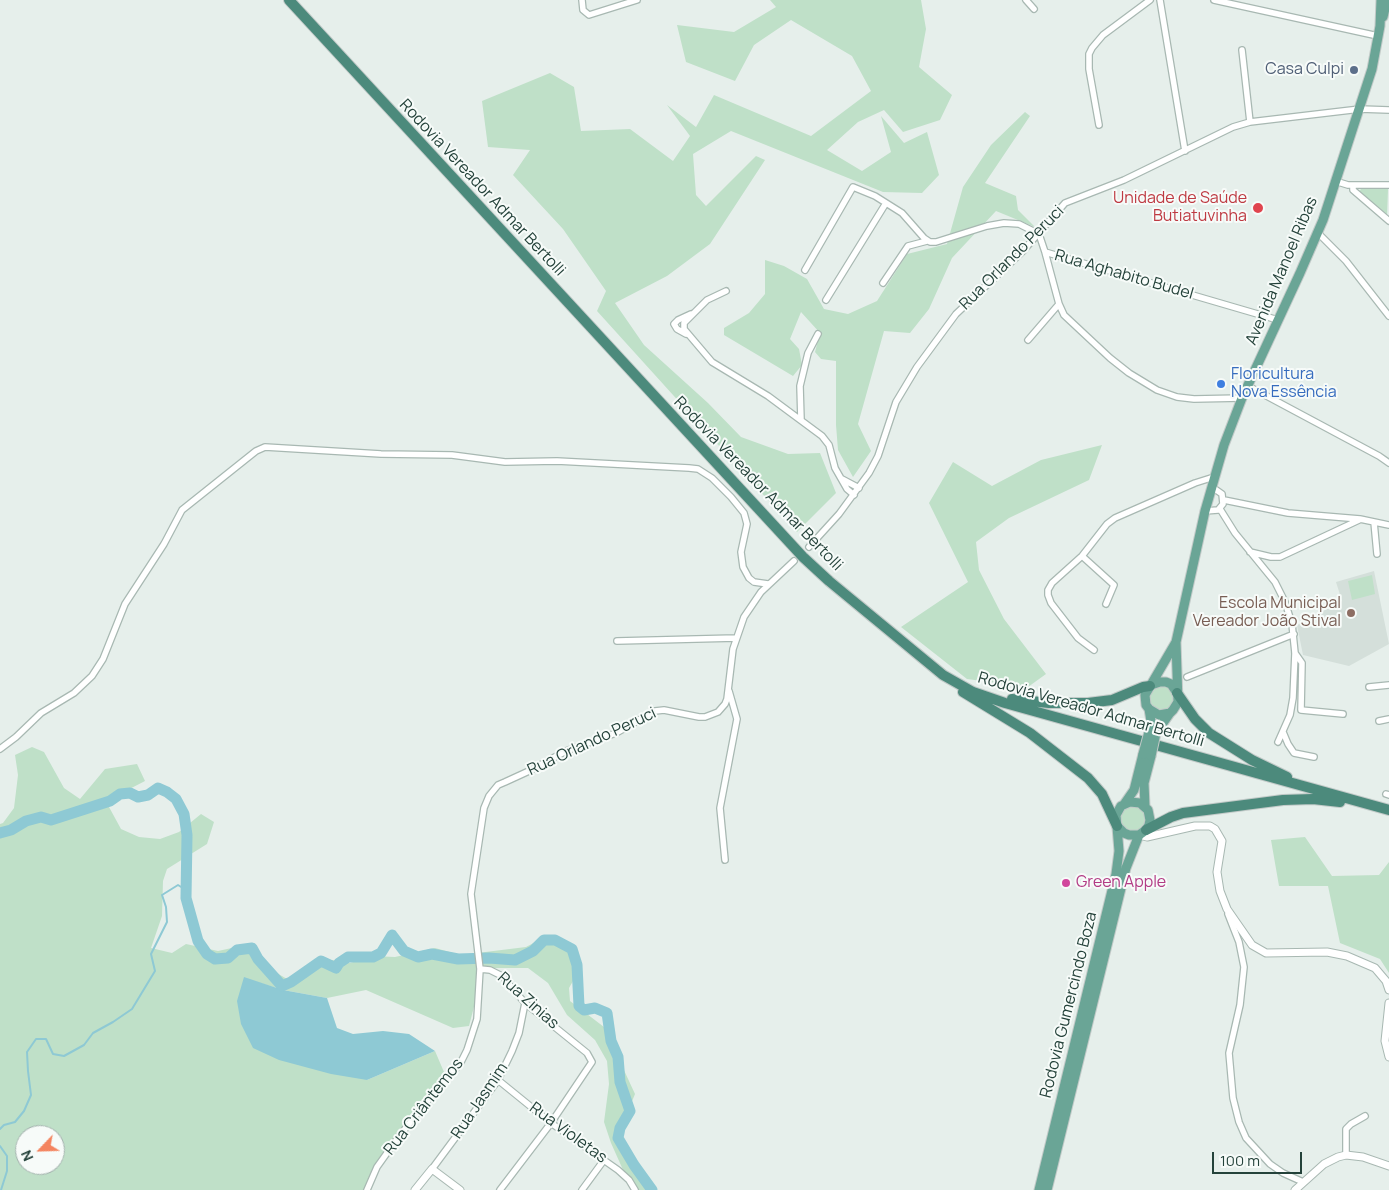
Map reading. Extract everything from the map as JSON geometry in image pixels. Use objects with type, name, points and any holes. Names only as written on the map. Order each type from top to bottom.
[{"type":"highway","name":"Rodovia Vereador Admar Bertolli","points":[[289,0],[807,561],[943,675],[959,685],[982,695],[1389,810]]},
{"type":"highway","points":[[943,675],[970,698],[1030,733],[1088,778],[1102,794],[1118,826]]},
{"type":"highway","points":[[982,695],[1041,703],[1088,703],[1112,700],[1150,686]]},
{"type":"highway","points":[[1177,693],[1202,727],[1219,740],[1264,766],[1322,792]]},
{"type":"highway","points":[[1142,832],[1165,819],[1182,813],[1283,800],[1313,799],[1374,806]]},
{"type":"main road","name":"Avenida Manoel Ribas","points":[[1380,26],[1381,0]]},
{"type":"main road","name":"Avenida Manoel Ribas","points":[[1177,693],[1176,642],[1214,477],[1229,429],[1242,398],[1318,233],[1372,70],[1387,0]]},
{"type":"main road","name":"Avenida Manoel Ribas","points":[[1150,686],[1176,642]]},
{"type":"main road","points":[[1125,803],[1135,802],[1148,810],[1150,820],[1142,832],[1129,835],[1124,833],[1118,826],[1116,815],[1141,778],[1153,732],[1145,695],[1150,686],[1155,683],[1166,682],[1175,688],[1178,702],[1153,732]]},
{"type":"main road","points":[[1149,709],[1158,715],[1170,713]]},
{"type":"main road","points":[[1141,778],[1144,806]]},
{"type":"main road","name":"Rodovia Gumercindo Boza","points":[[1039,1190],[1116,874],[1119,851],[1118,826]]},
{"type":"main road","name":"Rodovia Gumercindo Boza","points":[[1047,1190],[1126,868],[1142,832]]},
{"type":"street","points":[[582,0],[583,10],[589,14],[637,0]]},
{"type":"street","points":[[1026,0],[1034,9]]},
{"type":"street","points":[[1099,125],[1089,69],[1089,54],[1103,35],[1150,0]]},
{"type":"street","points":[[1160,0],[1185,151]]},
{"type":"street","points":[[1214,0],[1378,36]]},
{"type":"street","points":[[1242,50],[1250,122]]},
{"type":"street","name":"Rua Orlando Peruci","points":[[809,547],[859,488],[878,456],[896,402],[918,367],[964,306],[1014,260],[1065,203],[1124,180],[1250,122],[1360,110],[1389,110]]},
{"type":"street","points":[[1335,181],[1352,185],[1389,186]]},
{"type":"street","points":[[1352,185],[1354,190],[1389,221]]},
{"type":"street","points":[[805,270],[853,187],[869,192],[907,217],[927,240]]},
{"type":"street","points":[[826,300],[886,203]]},
{"type":"street","name":"Rua Aghabito Budel","points":[[883,283],[908,246],[927,240],[936,242],[977,228],[1004,223],[1019,224],[1039,234],[1045,252],[1278,320]]},
{"type":"street","points":[[1318,233],[1346,261],[1389,316]]},
{"type":"street","points":[[1045,252],[1059,304],[1064,315],[1119,365],[1147,385],[1168,394],[1186,398],[1242,398]]},
{"type":"street","points":[[726,291],[707,300],[684,323],[684,329],[712,362],[768,396],[826,440],[829,445],[834,468],[847,489],[854,495]]},
{"type":"street","points":[[1028,340],[1059,304]]},
{"type":"street","points":[[690,336],[676,329],[674,324],[678,320],[694,313]]},
{"type":"street","points":[[801,420],[800,386],[808,353],[818,334]]},
{"type":"street","points":[[1248,386],[1389,463]]},
{"type":"street","points":[[0,749],[16,737],[41,712],[74,693],[88,682],[103,659],[128,599],[160,551],[182,510],[256,451],[265,447],[452,455],[497,461],[567,462],[698,469],[712,478],[744,513],[747,524],[742,552],[742,567],[754,582],[768,584]]},
{"type":"street","points":[[1094,650],[1078,638],[1051,603],[1048,590],[1052,583],[1082,556],[1107,524],[1115,518],[1195,483],[1214,477]]},
{"type":"street","points":[[842,479],[859,488]]},
{"type":"street","points":[[1212,487],[1219,491],[1224,500],[1288,513],[1360,519],[1389,525]]},
{"type":"street","points":[[1205,511],[1220,509],[1224,500]]},
{"type":"street","points":[[1220,509],[1235,533],[1268,573],[1280,592],[1289,612],[1294,634],[1295,653],[1292,706],[1278,742]]},
{"type":"street","points":[[1250,552],[1280,557],[1360,519]]},
{"type":"street","points":[[1374,522],[1377,554]]},
{"type":"street","points":[[1082,556],[1114,586],[1106,604]]},
{"type":"street","name":"Rua Orlando Peruci","points":[[479,959],[472,909],[472,886],[484,808],[493,790],[566,751],[616,733],[655,711],[664,710],[699,717],[718,712],[725,704],[729,691],[736,638],[749,608],[768,584],[794,561]]},
{"type":"street","points":[[1187,677],[1294,634]]},
{"type":"street","points":[[617,641],[736,638]]},
{"type":"street","points":[[1295,653],[1302,663],[1301,710],[1343,714]]},
{"type":"street","points":[[1369,687],[1389,685]]},
{"type":"street","points":[[725,860],[720,808],[737,719],[729,691]]},
{"type":"street","points":[[1379,720],[1389,719]]},
{"type":"street","points":[[1283,732],[1294,753],[1314,757]]},
{"type":"street","points":[[1142,832],[1160,834],[1202,825],[1210,826],[1219,833],[1222,846],[1218,878],[1239,942],[1244,967],[1240,1005],[1229,1053],[1236,1110],[1242,1130],[1251,1144],[1276,1169],[1303,1182]]},
{"type":"street","points":[[1227,909],[1248,940],[1261,951],[1272,953],[1327,952],[1347,956],[1375,968],[1386,981],[1389,990]]},
{"type":"street","name":"Rua Criântemos","points":[[367,1190],[377,1167],[397,1139],[432,1095],[460,1064],[467,1050],[477,1019],[479,959]]},
{"type":"street","name":"Rua Zinias","points":[[480,969],[490,970],[502,976],[513,986],[525,1003],[587,1053],[592,1062],[551,1123]]},
{"type":"street","name":"Rua Jasmim","points":[[415,1190],[498,1080],[519,1033],[525,1003]]},
{"type":"street","points":[[1389,1003],[1386,1046],[1389,1057]]},
{"type":"street","name":"Rua Violetas","points":[[498,1080],[551,1123],[629,1180],[635,1190]]},
{"type":"street","points":[[1346,1155],[1346,1129],[1365,1116]]},
{"type":"street","points":[[500,1190],[551,1123]]},
{"type":"street","points":[[1295,1190],[1324,1164],[1346,1155],[1363,1157],[1389,1166]]},
{"type":"street","points":[[582,1190],[604,1160]]},
{"type":"street","points":[[432,1169],[460,1190]]},
{"type":"shaded area","name":"Escola Municipal Vereador João Stival","points":[[1374,571],[1389,644],[1349,666],[1303,655],[1297,625],[1342,601],[1336,582]]},
{"type":"green space","points":[[770,0],[921,0],[926,29],[919,67],[952,95],[940,120],[903,132],[884,110],[858,122],[827,150],[862,171],[891,152],[881,116],[904,143],[927,132],[939,175],[922,193],[883,192],[731,131],[693,154],[696,195],[706,206],[756,156],[765,160],[710,244],[667,276],[615,303],[644,345],[708,403],[741,437],[788,454],[820,453],[836,493],[797,532],[597,311],[606,291],[563,229],[513,175],[530,150],[488,147],[482,101],[550,73],[574,87],[581,131],[630,129],[673,161],[690,136],[667,105],[696,127],[714,95],[811,136],[871,91],[852,56],[791,20],[754,45],[735,81],[686,62],[677,25],[734,32],[776,7]]},
{"type":"green space","points":[[1025,112],[1030,116],[985,183],[1016,196],[1018,210],[1035,227],[996,211],[952,258],[929,309],[910,333],[884,331],[858,424],[871,451],[853,477],[838,450],[836,361],[821,359],[815,352],[820,333],[801,312],[790,339],[799,349],[802,365],[793,376],[724,335],[724,328],[749,313],[765,294],[765,260],[784,266],[807,279],[824,309],[848,314],[877,301],[907,254],[947,244],[963,187],[991,145]]},
{"type":"green space","points":[[1361,189],[1388,189],[1387,218],[1358,193]]},
{"type":"green space","points":[[1102,445],[1089,480],[1009,518],[976,542],[979,570],[1004,619],[1046,674],[1028,687],[967,679],[901,627],[968,582],[929,503],[953,462],[992,486],[1041,460]]},
{"type":"green space","points":[[1372,575],[1375,594],[1352,600],[1348,581]]},
{"type":"green space","points":[[1162,686],[1167,687],[1173,693],[1173,703],[1167,709],[1162,710],[1157,709],[1151,703],[1150,698],[1151,693],[1157,687]]},
{"type":"green space","points":[[32,747],[44,752],[64,788],[80,799],[105,769],[137,764],[145,781],[116,796],[109,807],[121,829],[139,837],[160,839],[179,832],[201,814],[214,822],[207,844],[167,869],[163,881],[162,916],[151,948],[172,953],[186,944],[218,951],[250,944],[270,969],[287,979],[299,975],[319,958],[350,963],[372,956],[395,957],[435,948],[461,955],[526,947],[545,937],[558,937],[574,949],[581,967],[569,988],[570,1001],[604,1027],[635,1094],[622,1126],[623,1139],[651,1190],[632,1190],[611,1143],[604,1122],[609,1084],[607,1061],[595,1040],[567,1015],[548,983],[528,968],[484,968],[469,1026],[453,1028],[366,990],[327,998],[283,990],[244,978],[367,1080],[435,1051],[444,1072],[439,1085],[386,1153],[370,1190],[0,1190],[0,824],[3,823],[14,808],[18,775],[15,755]]},
{"type":"green space","points":[[1132,806],[1141,810],[1145,819],[1141,828],[1132,832],[1123,828],[1119,819],[1123,810]]},
{"type":"green space","points":[[1305,837],[1332,876],[1379,875],[1389,862],[1389,973],[1380,959],[1340,943],[1328,886],[1279,886],[1271,840]]},
{"type":"water","points":[[244,977],[283,990],[327,998],[337,1028],[353,1034],[383,1031],[409,1034],[435,1051],[367,1080],[331,1074],[279,1060],[253,1048],[241,1024],[237,1001]]},
{"type":"waterway","points":[[0,833],[11,830],[26,821],[41,817],[51,820],[110,801],[120,794],[130,793],[138,797],[148,795],[158,788],[167,792],[176,799],[184,814],[187,835],[186,898],[198,941],[207,954],[215,959],[228,958],[237,950],[252,948],[258,959],[282,986],[321,961],[336,968],[339,963],[348,957],[373,957],[381,953],[392,935],[404,951],[418,957],[432,954],[458,959],[489,958],[515,960],[533,951],[544,940],[555,940],[572,949],[577,965],[579,1006],[584,1010],[595,1008],[607,1013],[611,1041],[618,1057],[620,1082],[630,1111],[620,1128],[618,1138],[652,1190]]},
{"type":"waterway","points":[[0,1129],[4,1125],[15,1122],[24,1111],[31,1095],[27,1052],[36,1039],[46,1039],[53,1054],[64,1056],[84,1045],[93,1033],[132,1009],[155,971],[151,954],[167,922],[166,907],[162,895],[178,885],[186,890]]},
{"type":"waterway","points":[[0,1146],[7,1156],[7,1171],[1,1190]]},
{"type":"place","name":"Casa Culpi","points":[[1354,70]]},
{"type":"place","name":"Unidade de Saúde Butiatuvinha","points":[[1258,208]]},
{"type":"place","name":"Floricultura Nova Essência","points":[[1221,384]]},
{"type":"place","name":"Escola Municipal Vereador João Stival","points":[[1351,613]]},
{"type":"place","name":"Green Apple","points":[[1066,883]]}]
